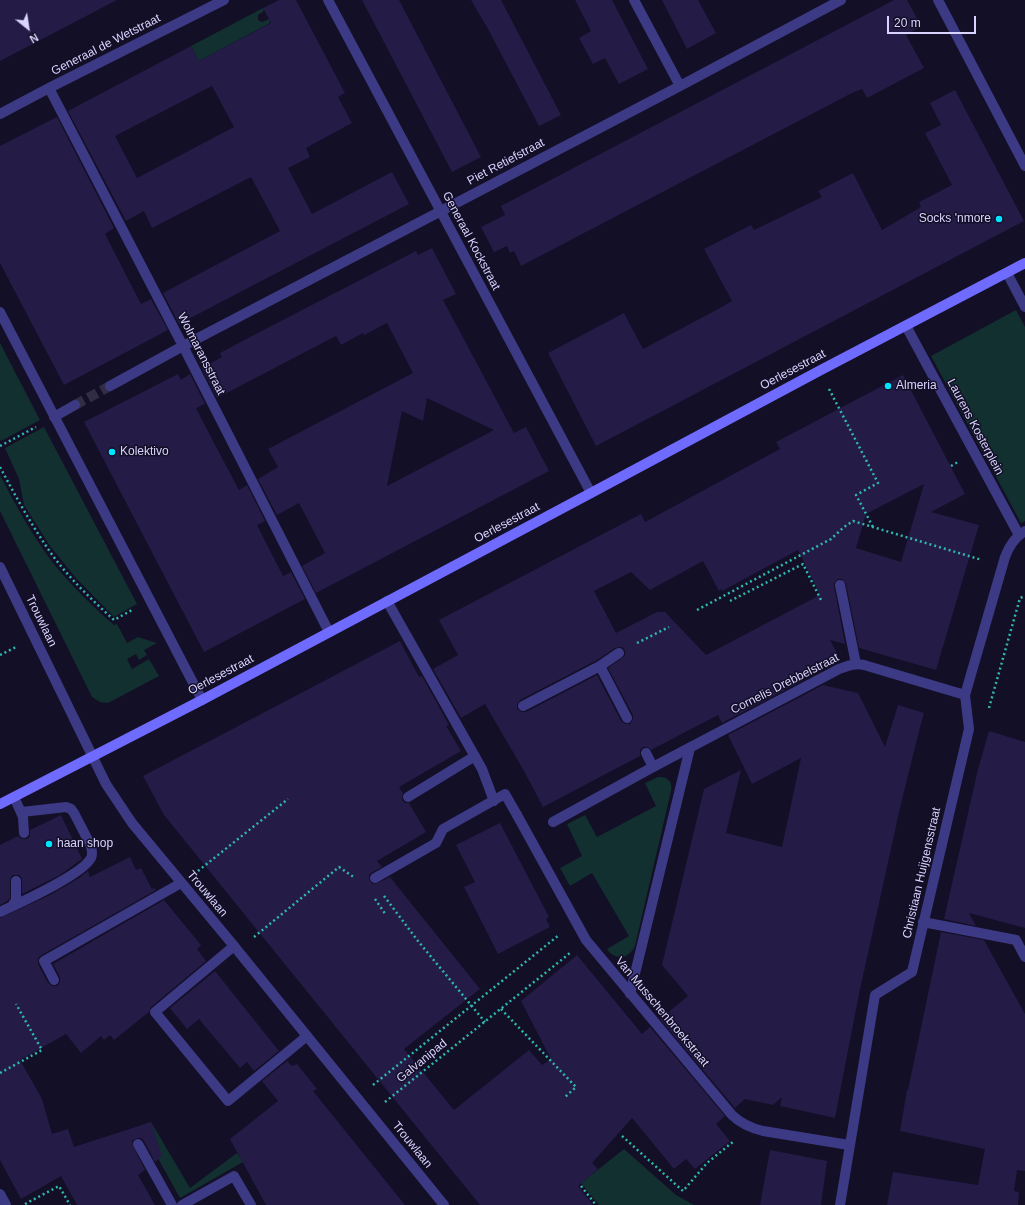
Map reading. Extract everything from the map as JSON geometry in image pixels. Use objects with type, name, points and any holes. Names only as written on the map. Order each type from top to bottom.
[{"type":"street","name":"Generaal Kockstraat","points":[[328,0],[591,493]]},
{"type":"street","points":[[634,0],[680,86]]},
{"type":"street","name":"Piet Retiefstraat","points":[[110,386],[183,346],[841,0]]},
{"type":"street","points":[[938,0],[1025,166]]},
{"type":"street","name":"Generaal de Wetstraat","points":[[0,114],[217,2]]},
{"type":"street","name":"Wolmaransstraat","points":[[49,88],[329,632]]},
{"type":"street","name":"Oerlesestraat","points":[[0,804],[202,700],[819,371],[1025,263]]},
{"type":"street","points":[[1007,273],[1025,307]]},
{"type":"street","points":[[0,312],[202,700]]},
{"type":"street","name":"Laurens Kosterplein","points":[[906,326],[1022,533]]},
{"type":"street","points":[[54,417],[75,405]]},
{"type":"street","name":"Christiaan Huijgensstraat","points":[[840,1205],[875,995],[912,972],[969,729],[965,695],[1008,549],[1022,533]]},
{"type":"street","name":"Trouwlaan","points":[[0,567],[92,757],[106,784],[132,823],[444,1205]]},
{"type":"street","points":[[840,585],[856,664]]},
{"type":"street","points":[[375,878],[436,843],[443,830],[494,801],[482,769],[387,601]]},
{"type":"street","points":[[523,706],[600,666],[619,653]]},
{"type":"street","name":"Cornelis Drebbelstraat","points":[[553,822],[653,767],[849,665],[864,665],[965,695]]},
{"type":"street","points":[[600,666],[627,718]]},
{"type":"street","points":[[630,994],[690,748]]},
{"type":"street","points":[[646,753],[653,767]]},
{"type":"street","points":[[408,797],[475,756]]},
{"type":"street","name":"Van Musschenbroekstraat","points":[[494,801],[505,794],[586,940],[738,1121],[763,1131],[849,1145]]},
{"type":"street","points":[[14,796],[22,812],[24,833]]},
{"type":"street","points":[[0,912],[70,877],[91,858],[91,846],[71,809],[66,807],[22,812]]},
{"type":"street","points":[[12,906],[16,900],[16,881]]},
{"type":"street","points":[[54,980],[44,961],[181,882]]},
{"type":"street","points":[[923,922],[1021,941],[1025,956]]},
{"type":"street","points":[[235,948],[155,1012],[228,1101],[307,1036]]},
{"type":"street","points":[[138,1144],[172,1205]]},
{"type":"street","points":[[182,1205],[234,1176],[250,1205]]},
{"type":"street","points":[[0,1194],[6,1205]]},
{"type":"path","points":[[819,371],[878,483],[856,495],[873,528]]},
{"type":"path","points":[[0,446],[54,417]]},
{"type":"path","points":[[0,467],[22,507],[53,555],[89,598],[114,620],[133,610]]},
{"type":"path","points":[[697,610],[831,539],[853,521],[1002,567]]},
{"type":"path","points":[[730,601],[802,564],[820,600]]},
{"type":"path","points":[[969,729],[988,712],[1020,598],[1025,596]]},
{"type":"path","points":[[619,653],[669,627]]},
{"type":"path","points":[[181,882],[205,866],[288,799]]},
{"type":"path","points":[[235,948],[339,867],[357,880]]},
{"type":"path","points":[[375,878],[383,895],[418,941],[485,1022]]},
{"type":"path","points":[[371,894],[386,915]]},
{"type":"path","name":"Galvanipad","points":[[357,1098],[576,922]]},
{"type":"path","name":"Galvanipad","points":[[370,1114],[586,940]]},
{"type":"path","points":[[0,1073],[42,1050],[16,1004]]},
{"type":"path","points":[[500,1009],[576,1087],[564,1098]]},
{"type":"path","points":[[622,1136],[683,1191],[707,1163],[751,1127]]},
{"type":"path","points":[[22,1205],[27,1204],[60,1186],[70,1205]]},
{"type":"path","points":[[581,1186],[596,1205]]},
{"type":"green space","points":[[263,8],[264,11],[258,15],[258,20],[262,22],[269,19],[270,23],[199,61],[191,46]]},
{"type":"green space","points":[[1016,310],[1025,327],[1025,521],[1021,523],[931,356]]},
{"type":"green space","points":[[0,343],[40,420],[1,441],[0,439]]},
{"type":"green space","points":[[44,427],[137,604],[114,617],[75,577],[50,546],[24,505],[19,479],[5,448]]},
{"type":"green space","points":[[0,475],[36,539],[50,559],[89,602],[114,625],[117,624],[127,643],[138,637],[157,643],[144,650],[147,655],[139,660],[136,654],[127,659],[132,669],[149,659],[159,676],[108,703],[100,702],[92,697],[0,511]]},
{"type":"green space","points":[[658,777],[669,780],[671,791],[635,946],[626,956],[618,957],[610,953],[607,949],[629,936],[592,873],[570,886],[560,868],[582,856],[567,824],[585,815],[597,837],[656,806],[645,783]]},
{"type":"green space","points":[[151,1122],[190,1188],[237,1153],[243,1162],[180,1198],[140,1126]]},
{"type":"green space","points":[[624,1149],[676,1195],[694,1205],[599,1205],[581,1183]]},
{"type":"building","points":[[0,0],[117,0],[0,61]]},
{"type":"building","points":[[279,0],[296,0],[345,93],[338,97],[352,123],[306,148],[310,157],[288,168],[312,214],[392,172],[409,204],[179,324],[163,293],[280,231],[251,177],[152,228],[144,211],[126,221],[68,111],[191,46],[199,61],[271,23],[263,8]],"holes":[[[212,86],[234,127],[137,178],[115,136]]]},
{"type":"building","points":[[362,0],[399,0],[481,157],[452,172]]},
{"type":"building","points":[[471,0],[501,0],[561,115],[539,126]]},
{"type":"building","points":[[575,0],[612,0],[648,69],[619,84],[605,58],[593,64],[579,38],[591,31]]},
{"type":"building","points":[[662,0],[698,0],[716,33],[687,49]]},
{"type":"building","points":[[894,0],[907,0],[921,26],[906,35],[924,68],[867,98],[862,89],[852,93],[521,266],[514,251],[510,253],[507,246],[494,252],[481,227],[505,215],[501,206]]},
{"type":"building","points":[[955,90],[1024,221],[596,446],[548,353],[624,313],[643,349],[732,301],[704,249],[751,225],[754,230],[822,197],[818,191],[853,173],[882,230],[921,207],[919,202],[952,185],[925,133],[941,125],[930,103]]},
{"type":"building","points":[[57,117],[114,228],[105,234],[141,304],[151,299],[168,330],[64,385],[0,263],[0,146]]},
{"type":"building","points":[[432,248],[456,294],[443,300],[514,433],[526,427],[549,471],[316,593],[302,566],[325,553],[299,503],[277,515],[258,479],[278,467],[268,449],[413,373],[387,323],[364,335],[363,333],[341,345],[336,336],[217,398],[202,368],[222,357],[220,353],[250,337],[416,251],[418,255]],"holes":[[[427,398],[494,430],[387,486],[402,411],[423,421]]]},
{"type":"building","points":[[178,374],[181,380],[190,374],[205,404],[196,408],[239,490],[247,485],[265,521],[257,525],[283,576],[291,572],[305,599],[204,652],[84,422]]},
{"type":"building","points":[[903,375],[965,494],[931,512],[979,525],[936,670],[859,648],[846,584],[842,579],[838,579],[834,583],[834,586],[845,644],[830,640],[837,653],[792,677],[804,680],[722,723],[718,715],[651,750],[647,747],[643,747],[640,750],[640,756],[543,807],[485,704],[461,718],[433,669],[458,655],[439,620],[641,514],[645,522],[780,449],[776,442]],"holes":[[[924,484],[901,562],[856,548],[866,514]],[[798,550],[820,595],[706,655],[665,612],[657,612],[616,633],[594,591],[631,572],[650,590],[703,561],[719,591],[721,589],[722,591]],[[622,647],[625,650],[625,656],[608,668],[633,715],[633,719],[630,724],[626,724],[621,721],[597,675],[526,712],[522,712],[517,709],[517,705],[520,700],[597,660],[615,648]]]},
{"type":"building","points":[[400,641],[419,677],[422,676],[449,725],[446,726],[461,751],[399,787],[403,793],[402,800],[405,803],[409,803],[426,832],[377,861],[382,867],[371,873],[369,878],[371,883],[375,884],[390,877],[480,989],[404,1049],[454,1110],[529,1050],[542,1065],[551,1059],[521,1001],[577,955],[642,1034],[650,1027],[725,1116],[716,1124],[730,1141],[695,1169],[686,1159],[674,1169],[632,1118],[592,1163],[598,1169],[578,1186],[593,1205],[480,1205],[164,815],[143,776]]},
{"type":"building","points":[[823,685],[858,693],[885,747],[898,705],[924,713],[900,808],[859,994],[835,1118],[780,1106],[782,1097],[773,1105],[745,1099],[735,1108],[660,1019],[688,996],[662,965],[704,789],[741,770],[726,833],[782,847],[801,758],[752,784],[728,735]]},
{"type":"building","points":[[989,731],[1025,742],[1025,928],[969,913],[976,926],[944,919],[978,769]]},
{"type":"building","points":[[61,815],[82,859],[60,875],[22,894],[22,878],[19,875],[13,875],[10,881],[10,898],[0,905],[0,845],[18,836],[21,839],[27,839],[30,836],[30,830]]},
{"type":"building","points":[[500,823],[549,917],[546,919],[550,927],[498,954],[464,887],[475,882],[456,845]]},
{"type":"building","points":[[130,857],[136,870],[141,868],[152,889],[154,888],[156,890],[40,956],[38,958],[38,964],[48,983],[53,986],[57,986],[60,981],[60,977],[53,964],[164,900],[201,945],[197,949],[206,961],[151,1007],[149,1012],[114,1040],[110,1035],[104,1040],[101,1036],[81,1053],[66,1034],[20,1060],[42,1099],[52,1134],[68,1129],[74,1147],[151,1122],[162,1156],[155,1162],[141,1138],[132,1141],[132,1144],[145,1170],[138,1175],[155,1205],[77,1205],[61,1176],[21,1199],[0,1160],[0,918],[52,894],[88,871],[90,877]]},
{"type":"building","points":[[941,932],[984,940],[1025,1014],[1025,1171],[1017,1170],[1014,1191],[1019,1192],[1018,1205],[887,1205],[893,1172],[978,1185],[985,1149],[900,1131],[907,1090]]},
{"type":"building","points":[[215,971],[279,1051],[254,1071],[247,1062],[240,1068],[199,1019],[187,1029],[170,1008]]},
{"type":"building","points":[[287,1061],[292,1066],[297,1064],[317,1089],[313,1091],[405,1205],[266,1205],[230,1139],[278,1101],[262,1081]]},
{"type":"building","points":[[770,1150],[827,1161],[821,1205],[760,1205]]},
{"type":"tunnel","points":[[75,405],[110,386]]},
{"type":"place","name":"Socks 'nmore","points":[[999,219]]},
{"type":"place","name":"Almeria","points":[[888,386]]},
{"type":"place","name":"Kolektivo","points":[[112,452]]},
{"type":"place","name":"haan shop","points":[[49,844]]}]
